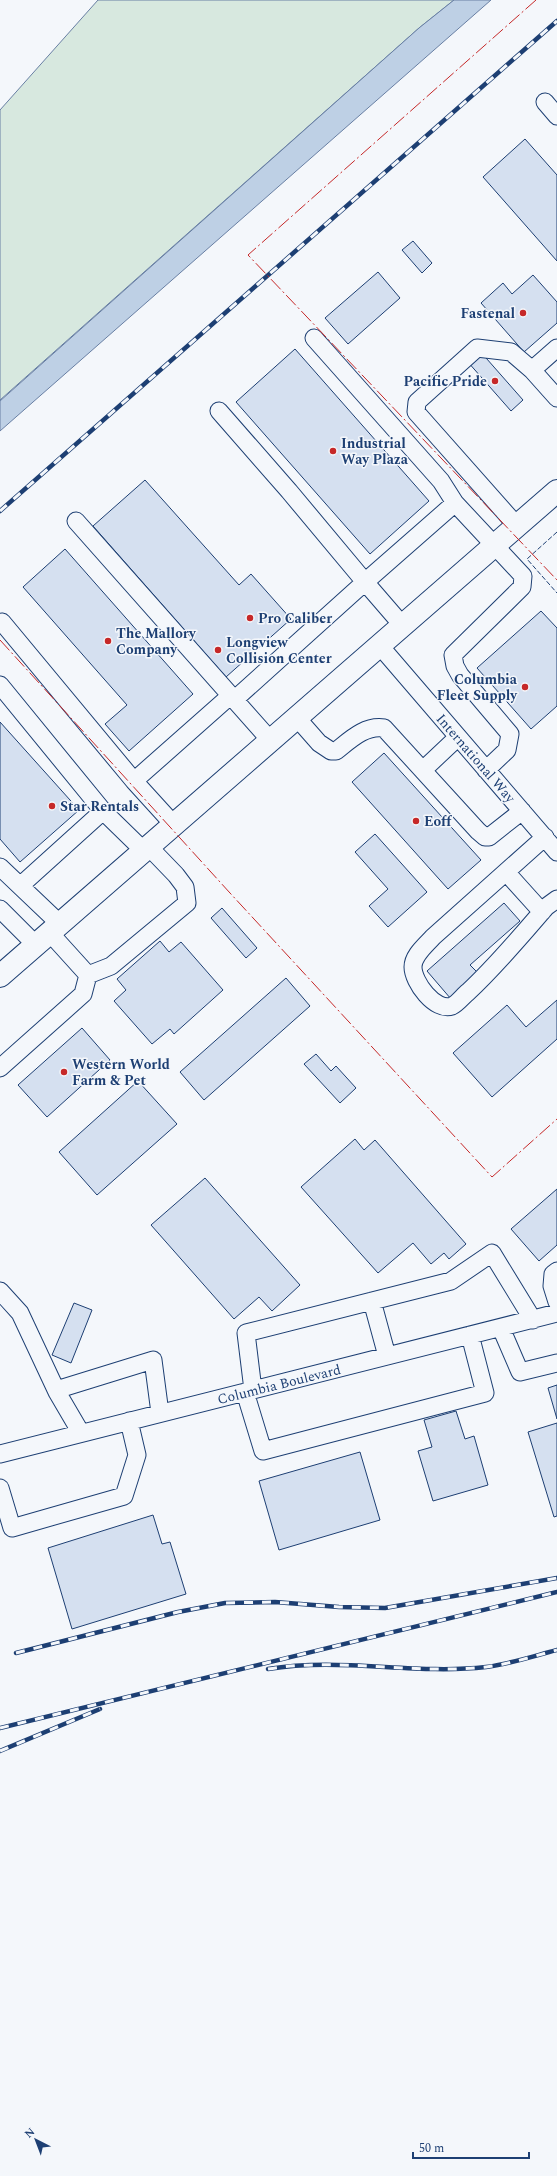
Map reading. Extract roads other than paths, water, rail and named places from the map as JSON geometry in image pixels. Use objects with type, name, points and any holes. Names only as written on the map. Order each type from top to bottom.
[{"type":"highway","points":[[0,976],[557,491]]},
{"type":"street","points":[[545,102],[557,116]]},
{"type":"street","points":[[314,338],[441,481],[455,503],[522,576],[522,587],[453,655],[455,666],[460,675],[510,734],[507,750],[486,770]]},
{"type":"street","points":[[517,526],[416,412],[417,402],[477,348],[511,352],[532,370],[557,398]]},
{"type":"street","points":[[532,370],[557,348]]},
{"type":"street","points":[[219,411],[403,626]]},
{"type":"street","points":[[134,781],[232,698],[455,503]]},
{"type":"street","points":[[76,521],[271,741]]},
{"type":"street","points":[[2,622],[134,781],[174,825]]},
{"type":"street","name":"International Way","points":[[380,646],[557,852]]},
{"type":"street","points":[[0,685],[103,811],[176,875],[185,887],[187,903],[111,966],[88,975]]},
{"type":"street","points":[[297,718],[319,743],[331,751],[336,751],[366,729],[377,726],[384,728],[485,837],[489,837],[522,811]]},
{"type":"street","points":[[423,770],[458,737]]},
{"type":"street","points":[[20,886],[103,811]]},
{"type":"street","points":[[545,837],[433,937],[418,954],[413,966],[414,975],[423,990],[437,1004],[446,1007],[453,1006],[481,979],[542,912],[557,899]]},
{"type":"street","points":[[0,867],[20,886],[49,934],[88,975]]},
{"type":"street","points":[[506,872],[542,912]]},
{"type":"street","points":[[0,909],[49,934]]},
{"type":"street","points":[[0,1068],[83,994],[88,975]]},
{"type":"street","points":[[470,1335],[486,1393],[263,1450],[249,1391],[246,1333],[451,1281],[492,1253],[533,1320]]},
{"type":"street","points":[[557,1271],[553,1274],[552,1286],[557,1302]]},
{"type":"street","points":[[0,1291],[20,1313],[56,1390],[81,1433]]},
{"type":"street","points":[[372,1301],[387,1356]]},
{"type":"street","name":"Columbia Boulevard","points":[[0,1454],[557,1313]]},
{"type":"street","points":[[501,1328],[520,1372],[557,1363]]},
{"type":"street","points":[[56,1390],[153,1360],[160,1413]]},
{"type":"street","points":[[0,1488],[12,1528],[124,1496],[137,1455],[129,1421]]},
{"type":"water","points":[[454,0],[491,0],[0,431],[0,401],[419,28]]},
{"type":"railway","points":[[0,511],[557,21]]},
{"type":"railway","points":[[16,1653],[178,1612],[225,1603],[275,1602],[339,1607],[385,1608],[557,1578]]},
{"type":"railway","points":[[0,1728],[557,1592]]},
{"type":"railway","points":[[268,1669],[322,1665],[459,1669],[495,1666],[557,1650]]},
{"type":"railway","points":[[0,1751],[100,1709]]},
{"type":"place","name":"Fastenal","points":[[523,313]]},
{"type":"place","name":"Pacific Pride","points":[[495,381]]},
{"type":"place","name":"Industrial Way Plaza","points":[[333,451]]},
{"type":"place","name":"Pro Caliber","points":[[250,618]]},
{"type":"place","name":"The Mallory Company","points":[[108,641]]},
{"type":"place","name":"Longview Collision Center","points":[[218,650]]},
{"type":"place","name":"Columbia Fleet Supply","points":[[525,687]]},
{"type":"place","name":"Star Rentals","points":[[52,806]]},
{"type":"place","name":"Eoff","points":[[416,821]]},
{"type":"place","name":"Western World Farm & Pet","points":[[64,1072]]}]
